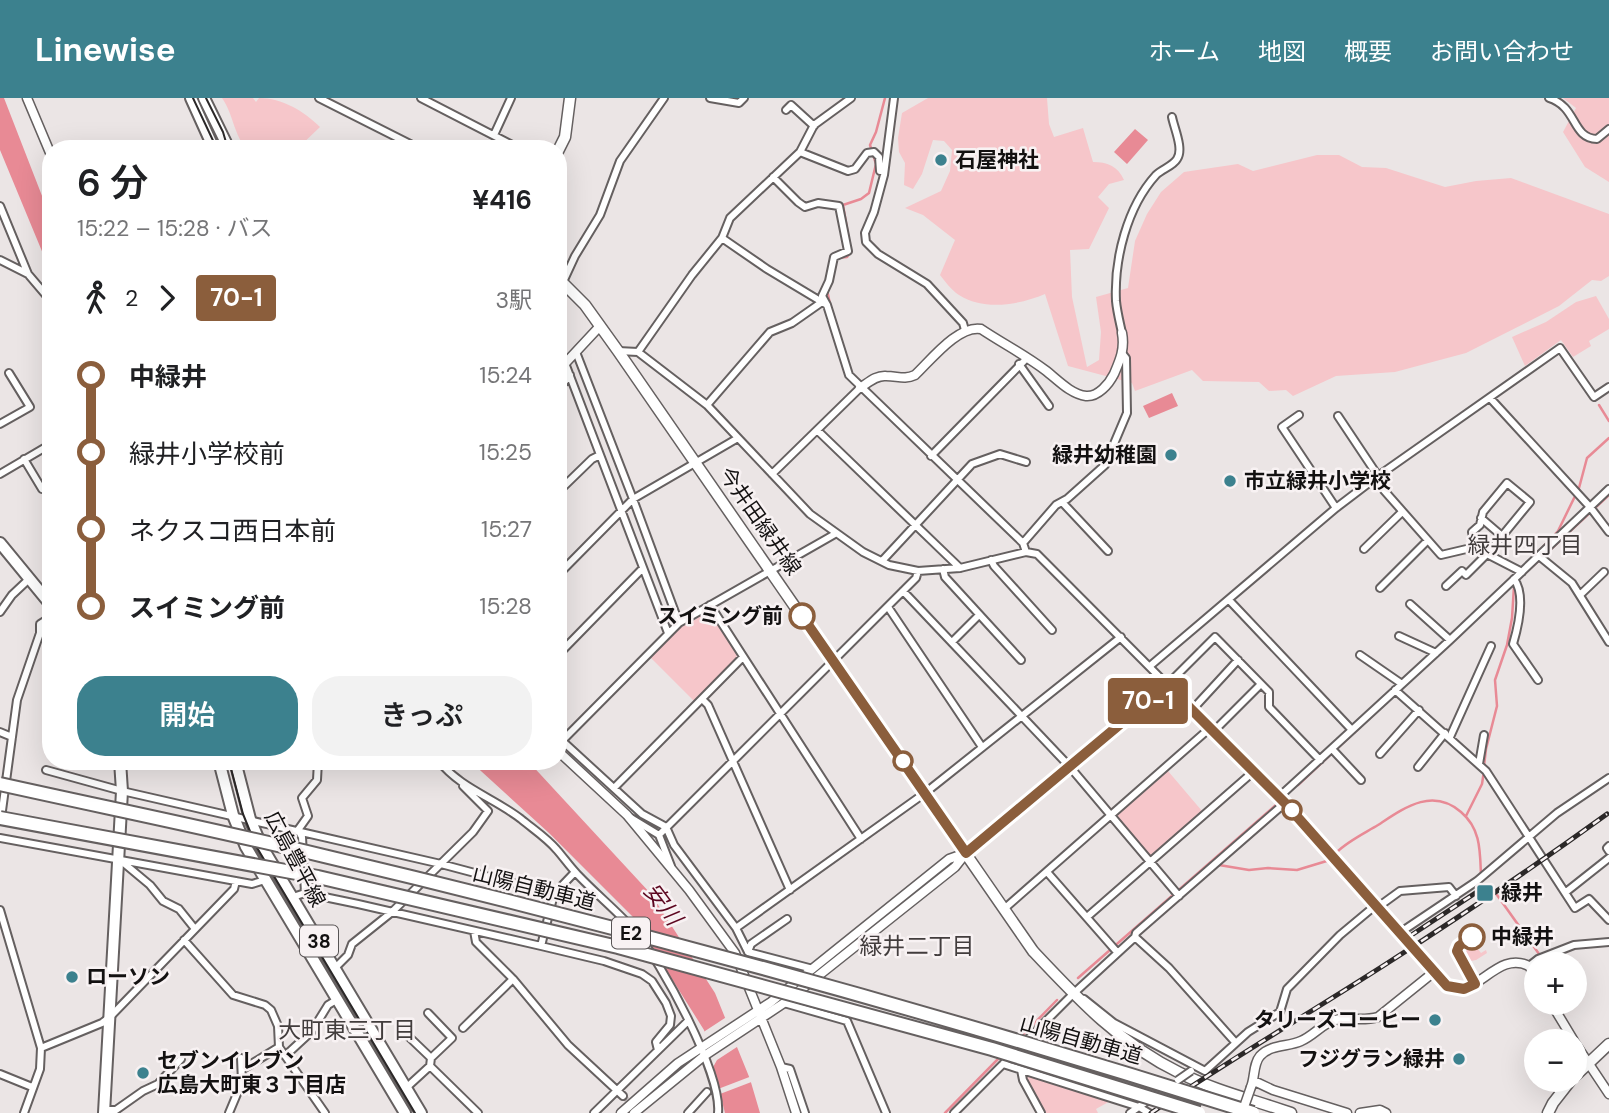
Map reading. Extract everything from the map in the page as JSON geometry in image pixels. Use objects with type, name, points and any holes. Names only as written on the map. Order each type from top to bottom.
[{"type":"highway","name":"山陽自動車道","points":[[0,784],[322,856],[622,931],[996,1035],[1246,1111]]},
{"type":"highway","name":"山陽自動車道","points":[[0,818],[318,877],[592,940],[992,1049],[1199,1113]]},
{"type":"main road","points":[[191,98],[210,140]]},
{"type":"main road","points":[[204,98],[225,140]]},
{"type":"main road","points":[[564,140],[570,98]]},
{"type":"main road","name":"今井田緑井線","points":[[567,287],[585,305],[696,462],[1033,951],[1101,1022],[1148,1055],[1179,1073],[1291,1113]]},
{"type":"main road","points":[[0,543],[42,594]]},
{"type":"main road","points":[[104,1111],[122,791],[121,770]]},
{"type":"main road","name":"広島豊平線","points":[[221,770],[233,815],[246,847],[405,1113]]},
{"type":"main road","name":"広島豊平線","points":[[237,770],[250,819],[261,845],[421,1113]]},
{"type":"main road","points":[[1588,1063],[1609,1044]]},
{"type":"main road","points":[[1548,1113],[1562,1092]]},
{"type":"street","points":[[27,98],[45,140]]},
{"type":"street","points":[[319,98],[402,140]]},
{"type":"street","points":[[421,98],[502,140]]},
{"type":"street","points":[[494,135],[511,98]]},
{"type":"street","points":[[567,269],[600,215],[620,161],[664,98]]},
{"type":"street","points":[[710,98],[739,103],[744,98]]},
{"type":"street","points":[[638,352],[692,275],[722,238],[730,218],[800,152],[814,126],[851,98]]},
{"type":"street","points":[[894,98],[880,194],[865,233],[870,248],[928,284],[963,323],[965,330]]},
{"type":"street","points":[[1549,98],[1566,107],[1580,133],[1589,139],[1597,139],[1609,129]]},
{"type":"street","points":[[786,110],[791,105],[814,126]]},
{"type":"street","points":[[772,474],[860,388],[877,377],[907,379],[915,375],[965,330],[981,329],[1070,389],[1085,396],[1094,395],[1105,388],[1113,377],[1125,347],[1116,304],[1116,277],[1120,255],[1133,211],[1156,176],[1178,159],[1180,150],[1172,117]]},
{"type":"street","points":[[800,152],[848,171],[855,169],[867,153],[874,152],[881,165],[880,194]]},
{"type":"street","points":[[773,177],[797,202],[806,207],[818,203],[839,206],[848,251],[834,257],[829,281],[822,296],[849,376],[1023,543],[1026,552]]},
{"type":"street","points":[[0,206],[28,274],[42,291]]},
{"type":"street","points":[[722,238],[766,269],[824,303]]},
{"type":"street","points":[[0,260],[28,274]]},
{"type":"street","points":[[707,405],[770,332],[792,323],[824,303]]},
{"type":"street","points":[[567,359],[600,326]]},
{"type":"street","points":[[1150,666],[1336,508],[1560,348],[1594,397],[1609,387]]},
{"type":"street","points":[[618,351],[638,352],[707,405],[810,514],[835,534],[881,561],[918,571],[960,568],[1026,552],[1037,554],[1285,803],[1447,986],[1464,989],[1508,963],[1524,964]]},
{"type":"street","points":[[576,352],[679,623]]},
{"type":"street","points":[[1023,543],[1056,505],[1105,465],[1127,413],[1126,358],[1122,353]]},
{"type":"street","points":[[931,456],[1027,358]]},
{"type":"street","points":[[1019,364],[1049,406]]},
{"type":"street","points":[[567,370],[668,633]]},
{"type":"street","points":[[0,424],[30,407],[9,373]]},
{"type":"street","points":[[567,379],[570,375]]},
{"type":"street","points":[[1490,398],[1590,507],[1609,532]]},
{"type":"street","points":[[1299,415],[1282,427],[1336,508]]},
{"type":"street","points":[[1338,416],[1376,477],[1402,512],[1441,555],[1475,547],[1522,572]]},
{"type":"street","points":[[817,430],[960,568]]},
{"type":"street","points":[[567,566],[634,499],[738,438]]},
{"type":"street","points":[[0,474],[42,449]]},
{"type":"street","points":[[881,561],[979,460],[1000,454],[1026,462]]},
{"type":"street","points":[[567,483],[592,458],[600,455]]},
{"type":"street","points":[[24,458],[42,489]]},
{"type":"street","points":[[1446,586],[1462,572],[1466,575],[1488,553],[1530,502],[1507,483],[1483,512],[1480,525],[1472,532],[1475,547]]},
{"type":"street","points":[[1279,797],[1609,489]]},
{"type":"street","points":[[1062,502],[1108,551]]},
{"type":"street","points":[[1364,549],[1402,512]]},
{"type":"street","points":[[1481,518],[1502,536]]},
{"type":"street","points":[[567,732],[679,623],[835,534]]},
{"type":"street","points":[[1380,588],[1427,541]]},
{"type":"street","points":[[1539,556],[1572,583],[1609,642]]},
{"type":"street","points":[[991,560],[1052,630]]},
{"type":"street","points":[[567,646],[643,568]]},
{"type":"street","points":[[943,569],[945,577],[1021,660]]},
{"type":"street","points":[[659,835],[888,607],[916,578],[918,571]]},
{"type":"street","points":[[1580,595],[1604,572]]},
{"type":"street","points":[[0,612],[12,595],[29,579]]},
{"type":"street","points":[[1514,579],[1520,586],[1519,619],[1513,644],[1538,680]]},
{"type":"street","points":[[903,591],[1070,767],[1179,896]]},
{"type":"street","points":[[1228,600],[1352,730]]},
{"type":"street","points":[[1410,604],[1450,640]]},
{"type":"street","points":[[710,605],[861,839]]},
{"type":"street","points":[[888,607],[982,747]]},
{"type":"street","points":[[952,642],[979,615]]},
{"type":"street","points":[[0,823],[17,700],[42,623]]},
{"type":"street","points":[[1399,636],[1436,653]]},
{"type":"street","points":[[736,928],[925,793],[1121,637]]},
{"type":"street","points":[[621,1113],[678,1063],[704,1051],[758,1016],[955,867],[966,853],[1167,685],[1215,637],[1269,692],[1269,707],[1320,760]]},
{"type":"street","points":[[1418,767],[1448,735],[1491,646]]},
{"type":"street","points":[[1360,655],[1402,684]]},
{"type":"street","points":[[614,788],[743,657]]},
{"type":"street","points":[[1192,710],[1238,660]]},
{"type":"street","points":[[1004,909],[1261,684]]},
{"type":"street","points":[[1395,690],[1479,764],[1575,908],[1589,900],[1609,920]]},
{"type":"street","points":[[702,699],[708,705],[789,890]]},
{"type":"street","points":[[1380,754],[1419,710]]},
{"type":"street","points":[[0,732],[12,737]]},
{"type":"street","points":[[1479,764],[1485,735]]},
{"type":"street","points":[[567,745],[642,814],[666,827],[674,845],[736,928],[748,952],[817,971]]},
{"type":"street","points":[[1332,749],[1361,780]]},
{"type":"street","points":[[567,759],[627,815],[672,869],[735,953],[758,1016],[781,1067],[796,1113]]},
{"type":"street","points":[[46,770],[122,791],[442,864],[554,894]]},
{"type":"street","points":[[298,830],[308,816],[302,798],[317,780],[318,770]]},
{"type":"street","points":[[335,968],[348,955],[352,944],[393,912],[473,832],[488,811],[448,770]]},
{"type":"street","points":[[1087,917],[1253,772]]},
{"type":"street","points":[[1401,932],[1456,896],[1528,835],[1609,778]]},
{"type":"street","points":[[457,780],[507,808],[556,848],[575,872],[636,933],[670,986],[704,1051],[718,1092],[718,1113]]},
{"type":"street","points":[[954,1113],[1073,993],[1135,937],[1136,933],[1285,803]]},
{"type":"street","points":[[627,815],[659,835],[672,869]]},
{"type":"street","points":[[298,830],[302,837],[305,893]]},
{"type":"street","points":[[0,838],[253,884],[265,880]]},
{"type":"street","points":[[118,859],[163,901],[179,908],[195,929]]},
{"type":"street","points":[[1566,892],[1609,859]]},
{"type":"street","points":[[541,946],[554,894],[575,872]]},
{"type":"street","points":[[1047,872],[1117,952]]},
{"type":"street","points":[[41,1048],[102,1023],[110,1017],[234,889],[236,881]]},
{"type":"street","points":[[1073,993],[1088,1001],[1114,1023],[1126,1027],[1193,1069],[1205,1071],[1235,1042],[1280,1012],[1287,989],[1340,935],[1377,906],[1406,890],[1448,887],[1456,896]]},
{"type":"street","points":[[293,897],[305,893],[393,912],[604,961],[642,974],[652,981],[671,1016],[670,1025],[656,1042],[658,1050]]},
{"type":"street","points":[[0,910],[41,1048],[40,1069],[24,1113]]},
{"type":"street","points":[[748,952],[751,944],[787,919]]},
{"type":"street","points":[[474,931],[476,942],[513,979],[568,1045],[620,1093]]},
{"type":"street","points":[[1135,937],[1169,968],[1235,1042]]},
{"type":"street","points":[[184,940],[233,995],[265,1005],[271,1010],[278,1026],[279,1047],[325,1113]]},
{"type":"street","points":[[1556,952],[1574,945],[1609,942]]},
{"type":"street","points":[[758,1016],[784,1003],[817,971]]},
{"type":"street","points":[[1246,1111],[1259,1057],[1267,1051],[1280,1045],[1298,1042],[1328,1022],[1378,1017],[1434,971]]},
{"type":"street","points":[[463,1028],[513,979]]},
{"type":"street","points":[[285,1056],[312,1031],[328,1005],[338,999]]},
{"type":"street","points":[[784,1003],[847,1021],[886,1113]]},
{"type":"street","points":[[406,1088],[452,1038],[428,1013]]},
{"type":"street","points":[[594,1113],[620,1093],[688,1021]]},
{"type":"street","points":[[407,1035],[478,1113]]},
{"type":"street","points":[[243,1069],[279,1047]]},
{"type":"street","points":[[634,1113],[704,1051]]},
{"type":"street","points":[[229,1113],[242,1082],[242,1058]]},
{"type":"street","points":[[104,1111],[116,1110],[158,1084],[181,1059]]},
{"type":"street","points":[[1588,1063],[1609,1094]]},
{"type":"street","points":[[1003,1064],[1139,1107],[1149,1113]]},
{"type":"street","points":[[781,1067],[790,1069],[805,1113]]},
{"type":"street","points":[[1130,1113],[1193,1069]]},
{"type":"street","points":[[1021,1070],[1023,1080],[1041,1113]]},
{"type":"street","points":[[0,1074],[32,1087]]},
{"type":"street","points":[[1252,1084],[1346,1113]]},
{"type":"street","points":[[688,1113],[707,1092]]},
{"type":"street","points":[[962,1104],[966,1113]]},
{"type":"street","points":[[1360,1113],[1380,1110],[1386,1113]]},
{"type":"shaded area","points":[[0,98],[4,98],[42,196],[42,251],[0,150]]},
{"type":"shaded area","points":[[222,98],[253,98],[256,102],[259,98],[276,100],[300,111],[320,127],[306,140],[240,140]]},
{"type":"shaded area","points":[[928,98],[1047,98],[1049,124],[1054,137],[1083,128],[1093,162],[1112,166],[1122,175],[1124,180],[1109,184],[1098,197],[1109,208],[1089,249],[1070,250],[1072,297],[1087,367],[1099,360],[1101,332],[1096,297],[1128,288],[1135,241],[1147,214],[1161,192],[1184,172],[1238,164],[1253,171],[1317,155],[1339,155],[1362,167],[1386,168],[1445,187],[1511,178],[1609,214],[1609,276],[1601,281],[1592,280],[1559,306],[1466,353],[1395,372],[1336,376],[1293,396],[1286,390],[1269,391],[1259,382],[1203,381],[1192,370],[1135,391],[1132,383],[1068,366],[1045,294],[1024,301],[990,305],[969,300],[956,293],[940,275],[955,240],[923,215],[905,208],[941,191],[950,171],[952,150],[944,141],[933,140],[922,174],[913,189],[904,185],[905,163],[899,152],[898,138],[902,113]]},
{"type":"shaded area","points":[[1563,98],[1609,98],[1609,182],[1585,167],[1563,132],[1576,108]]},
{"type":"shaded area","points":[[1135,129],[1148,140],[1127,164],[1114,152]]},
{"type":"shaded area","points":[[1596,296],[1609,319],[1609,329],[1589,341],[1591,346],[1573,357],[1561,340],[1525,366],[1512,337],[1546,322],[1576,302]]},
{"type":"shaded area","points":[[1172,393],[1178,406],[1149,418],[1143,406]]},
{"type":"shaded area","points":[[706,613],[710,614],[737,655],[735,661],[695,702],[650,657],[680,628]]},
{"type":"shaded area","points":[[480,770],[536,770],[651,894],[715,993],[750,1079],[760,1113],[725,1113],[704,1030],[633,917],[549,833]]},
{"type":"shaded area","points":[[1168,771],[1202,811],[1149,855],[1117,815]]},
{"type":"shaded area","points":[[1476,937],[1479,940],[1474,944],[1481,953],[1486,950],[1487,953],[1471,961],[1465,957],[1465,951]]},
{"type":"shaded area","points":[[1027,1073],[1112,1100],[1096,1109],[1098,1113],[1046,1113],[1027,1081]]},
{"type":"pier","points":[[728,1016],[740,1045],[717,1060],[712,1069],[702,1033]]},
{"type":"pier","points":[[752,1076],[754,1081],[720,1094],[718,1089]]},
{"type":"waterway","points":[[837,258],[847,257],[851,252],[843,205],[869,193],[876,164],[870,145],[885,98]]},
{"type":"waterway","points":[[827,290],[830,304]]},
{"type":"waterway","points":[[1599,405],[1609,421]]},
{"type":"waterway","points":[[1537,553],[1558,531],[1579,488],[1587,458],[1609,438]]},
{"type":"waterway","points":[[1298,785],[1609,495]]},
{"type":"waterway","points":[[1484,766],[1497,706],[1495,680],[1507,645],[1514,586]]},
{"type":"waterway","points":[[1466,816],[1482,784],[1484,771]]},
{"type":"waterway","points":[[1337,852],[1398,812],[1418,803],[1439,801],[1461,812],[1476,833],[1481,876]]},
{"type":"waterway","points":[[1078,978],[1277,804]]},
{"type":"waterway","points":[[1219,865],[1249,870],[1297,870],[1330,860]]},
{"type":"waterway","points":[[1497,895],[1538,952]]},
{"type":"waterway","points":[[1020,1038],[1057,1000]]},
{"type":"waterway","points":[[945,1113],[1000,1057]]},
{"type":"tunnel","points":[[623,1096],[641,1113]]},
{"type":"tram line","points":[[193,98],[213,140]]},
{"type":"tram line","points":[[206,98],[225,140]]},
{"type":"tram line","points":[[231,770],[243,814],[256,846],[415,1113]]},
{"type":"railway","points":[[1151,1113],[1442,928],[1607,814]]},
{"type":"railway","points":[[1410,936],[1486,886]]},
{"type":"bus line","name":"70-1","points":[[802,616],[966,853],[1167,685],[1285,803],[1447,986],[1464,989],[1475,984],[1457,951],[1459,946],[1472,937]]},
{"type":"place","name":"石屋神社","points":[[941,160]]},
{"type":"place","name":"緑井幼稚園","points":[[1171,455]]},
{"type":"place","name":"市立緑井小学校","points":[[1230,481]]},
{"type":"place","name":"スイミング前","points":[[802,616]]},
{"type":"place","name":"緑井","points":[[1485,893]]},
{"type":"place","name":"中緑井","points":[[1472,937]]},
{"type":"place","name":"ローソン","points":[[72,977]]},
{"type":"place","name":"タリーズコーヒー","points":[[1435,1020]]},
{"type":"place","name":"フジグラン緑井","points":[[1459,1059]]},
{"type":"place","name":"セブンイレブン 広島大町東３丁目店","points":[[143,1073]]},
{"type":"district","name":"緑井四丁目","points":[[1525,545]]},
{"type":"district","name":"緑井二丁目","points":[[917,946]]},
{"type":"district","name":"大町東三丁目","points":[[347,1030]]},
{"type":"water label","name":"安川","points":[[663,904]]}]
